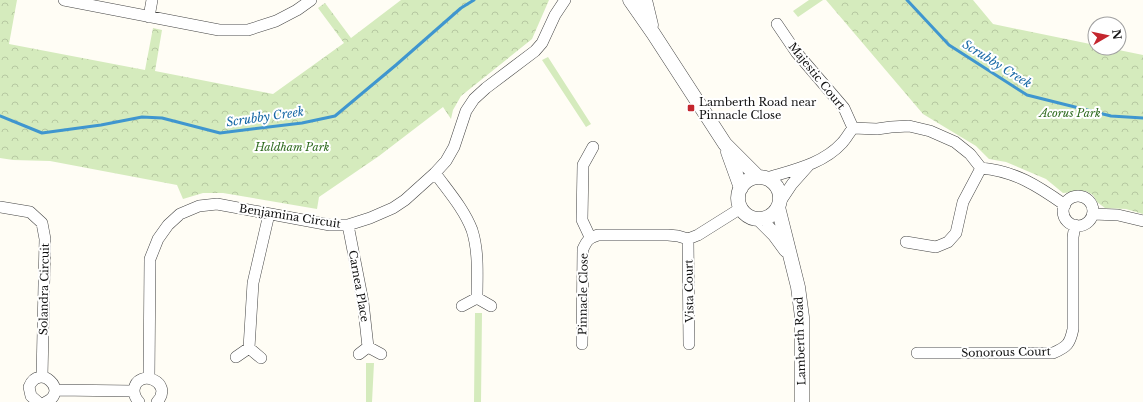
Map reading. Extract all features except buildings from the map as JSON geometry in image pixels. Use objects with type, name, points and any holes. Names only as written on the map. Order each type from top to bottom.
[{"type":"street","points":[[64,0],[219,30],[248,30],[276,21],[297,10],[311,0]]},
{"type":"street","points":[[149,17],[152,0]]},
{"type":"street","name":"Benjamina Circuit","points":[[149,378],[150,259],[158,239],[168,225],[180,214],[199,206],[217,204],[330,225],[348,225],[370,218],[393,208],[435,173],[446,161],[466,111],[474,99],[486,88],[535,51],[542,42],[564,0]]},
{"type":"street","name":"Lamberth Road","points":[[630,0],[725,144],[741,188],[739,195],[741,208],[749,216],[759,219],[776,235],[791,257]]},
{"type":"street","name":"Lamberth Road","points":[[645,0],[653,33]]},
{"type":"street","name":"Majestic Court","points":[[777,24],[796,52],[844,108],[853,128]]},
{"type":"street","points":[[759,219],[771,216],[792,184],[809,166],[829,154],[841,144],[853,128],[877,129],[909,126],[930,131],[955,142],[970,154],[981,168],[994,169],[1018,177],[1040,187],[1065,205]]},
{"type":"street","name":"Lamberth Road","points":[[725,144],[762,177],[773,182],[778,188],[780,194],[779,204],[798,288],[802,317],[802,402]]},
{"type":"street","points":[[590,237],[582,220],[583,165],[593,147]]},
{"type":"street","points":[[741,188],[745,182],[751,178],[762,177],[809,166]]},
{"type":"street","points":[[906,242],[936,247],[948,242],[956,233],[963,202],[981,168]]},
{"type":"street","points":[[435,173],[464,214],[472,230],[476,251],[478,298]]},
{"type":"street","points":[[1080,196],[1085,198],[1091,204],[1093,214],[1088,222],[1080,226],[1075,226],[1067,221],[1065,217],[1065,205],[1072,198],[1080,196]]},
{"type":"street","name":"Solandra Circuit","points":[[0,207],[30,212],[42,223],[45,239],[42,377]]},
{"type":"street","points":[[688,239],[698,235],[741,208]]},
{"type":"street","points":[[249,348],[253,283],[269,214]]},
{"type":"street","points":[[1093,214],[1118,215],[1143,221]]},
{"type":"street","name":"Carnea Place","points":[[348,225],[363,302],[368,347]]},
{"type":"street","name":"Sonorous Court","points":[[917,353],[1053,353],[1064,348],[1070,340],[1073,329],[1073,237],[1075,226]]},
{"type":"street","name":"Pinnacle Close","points":[[582,344],[583,249],[586,241],[590,237],[598,235],[668,235],[688,239]]},
{"type":"street","name":"Vista Court","points":[[688,239],[689,344]]},
{"type":"street","points":[[462,306],[478,298]]},
{"type":"street","points":[[478,298],[491,306]]},
{"type":"street","points":[[358,354],[368,347],[381,354]]},
{"type":"street","points":[[236,356],[249,348]]},
{"type":"street","points":[[249,348],[261,358]]},
{"type":"street","points":[[38,402],[31,396],[29,387],[34,380],[42,377],[49,379],[55,390],[52,398],[46,402]]},
{"type":"street","points":[[139,402],[134,392],[137,383],[141,380],[149,378],[157,381],[161,388],[161,396],[157,402]]},
{"type":"street","points":[[55,390],[134,392]]},
{"type":"green space","name":"Haldham Park","points":[[0,0],[17,0],[9,44],[145,70],[153,28],[162,30],[155,71],[273,94],[344,43],[318,8],[325,3],[351,38],[401,0],[549,0],[532,39],[461,96],[453,110],[451,119],[443,107],[379,156],[319,197],[317,209],[223,193],[203,193],[183,199],[177,185],[50,161],[13,160],[0,158]]},
{"type":"green space","points":[[809,0],[823,0],[798,17],[793,11]]},
{"type":"green space","name":"Acorus Park","points":[[826,0],[973,0],[993,24],[1087,43],[1087,56],[1127,56],[1127,52],[1143,55],[1143,214],[1126,209],[1105,208],[1097,202],[1093,195],[1086,191],[1063,193],[1046,179],[1006,162],[989,159],[976,146],[923,114]]},
{"type":"green space","points":[[548,57],[591,124],[586,127],[542,60]]},
{"type":"green space","points":[[475,313],[482,313],[481,402],[474,402]]},
{"type":"green space","points":[[366,363],[374,363],[372,402],[366,402]]},
{"type":"waterway","name":"Scrubby Creek","points":[[0,116],[42,133],[101,125],[142,117],[162,118],[220,133],[302,123],[335,116],[461,8],[474,0]]},
{"type":"waterway","name":"Scrubby Creek","points":[[907,0],[949,45],[1027,95],[1111,116],[1143,118]]},
{"type":"place","name":"Lamberth Road near Pinnacle Close","points":[[691,108]]}]
